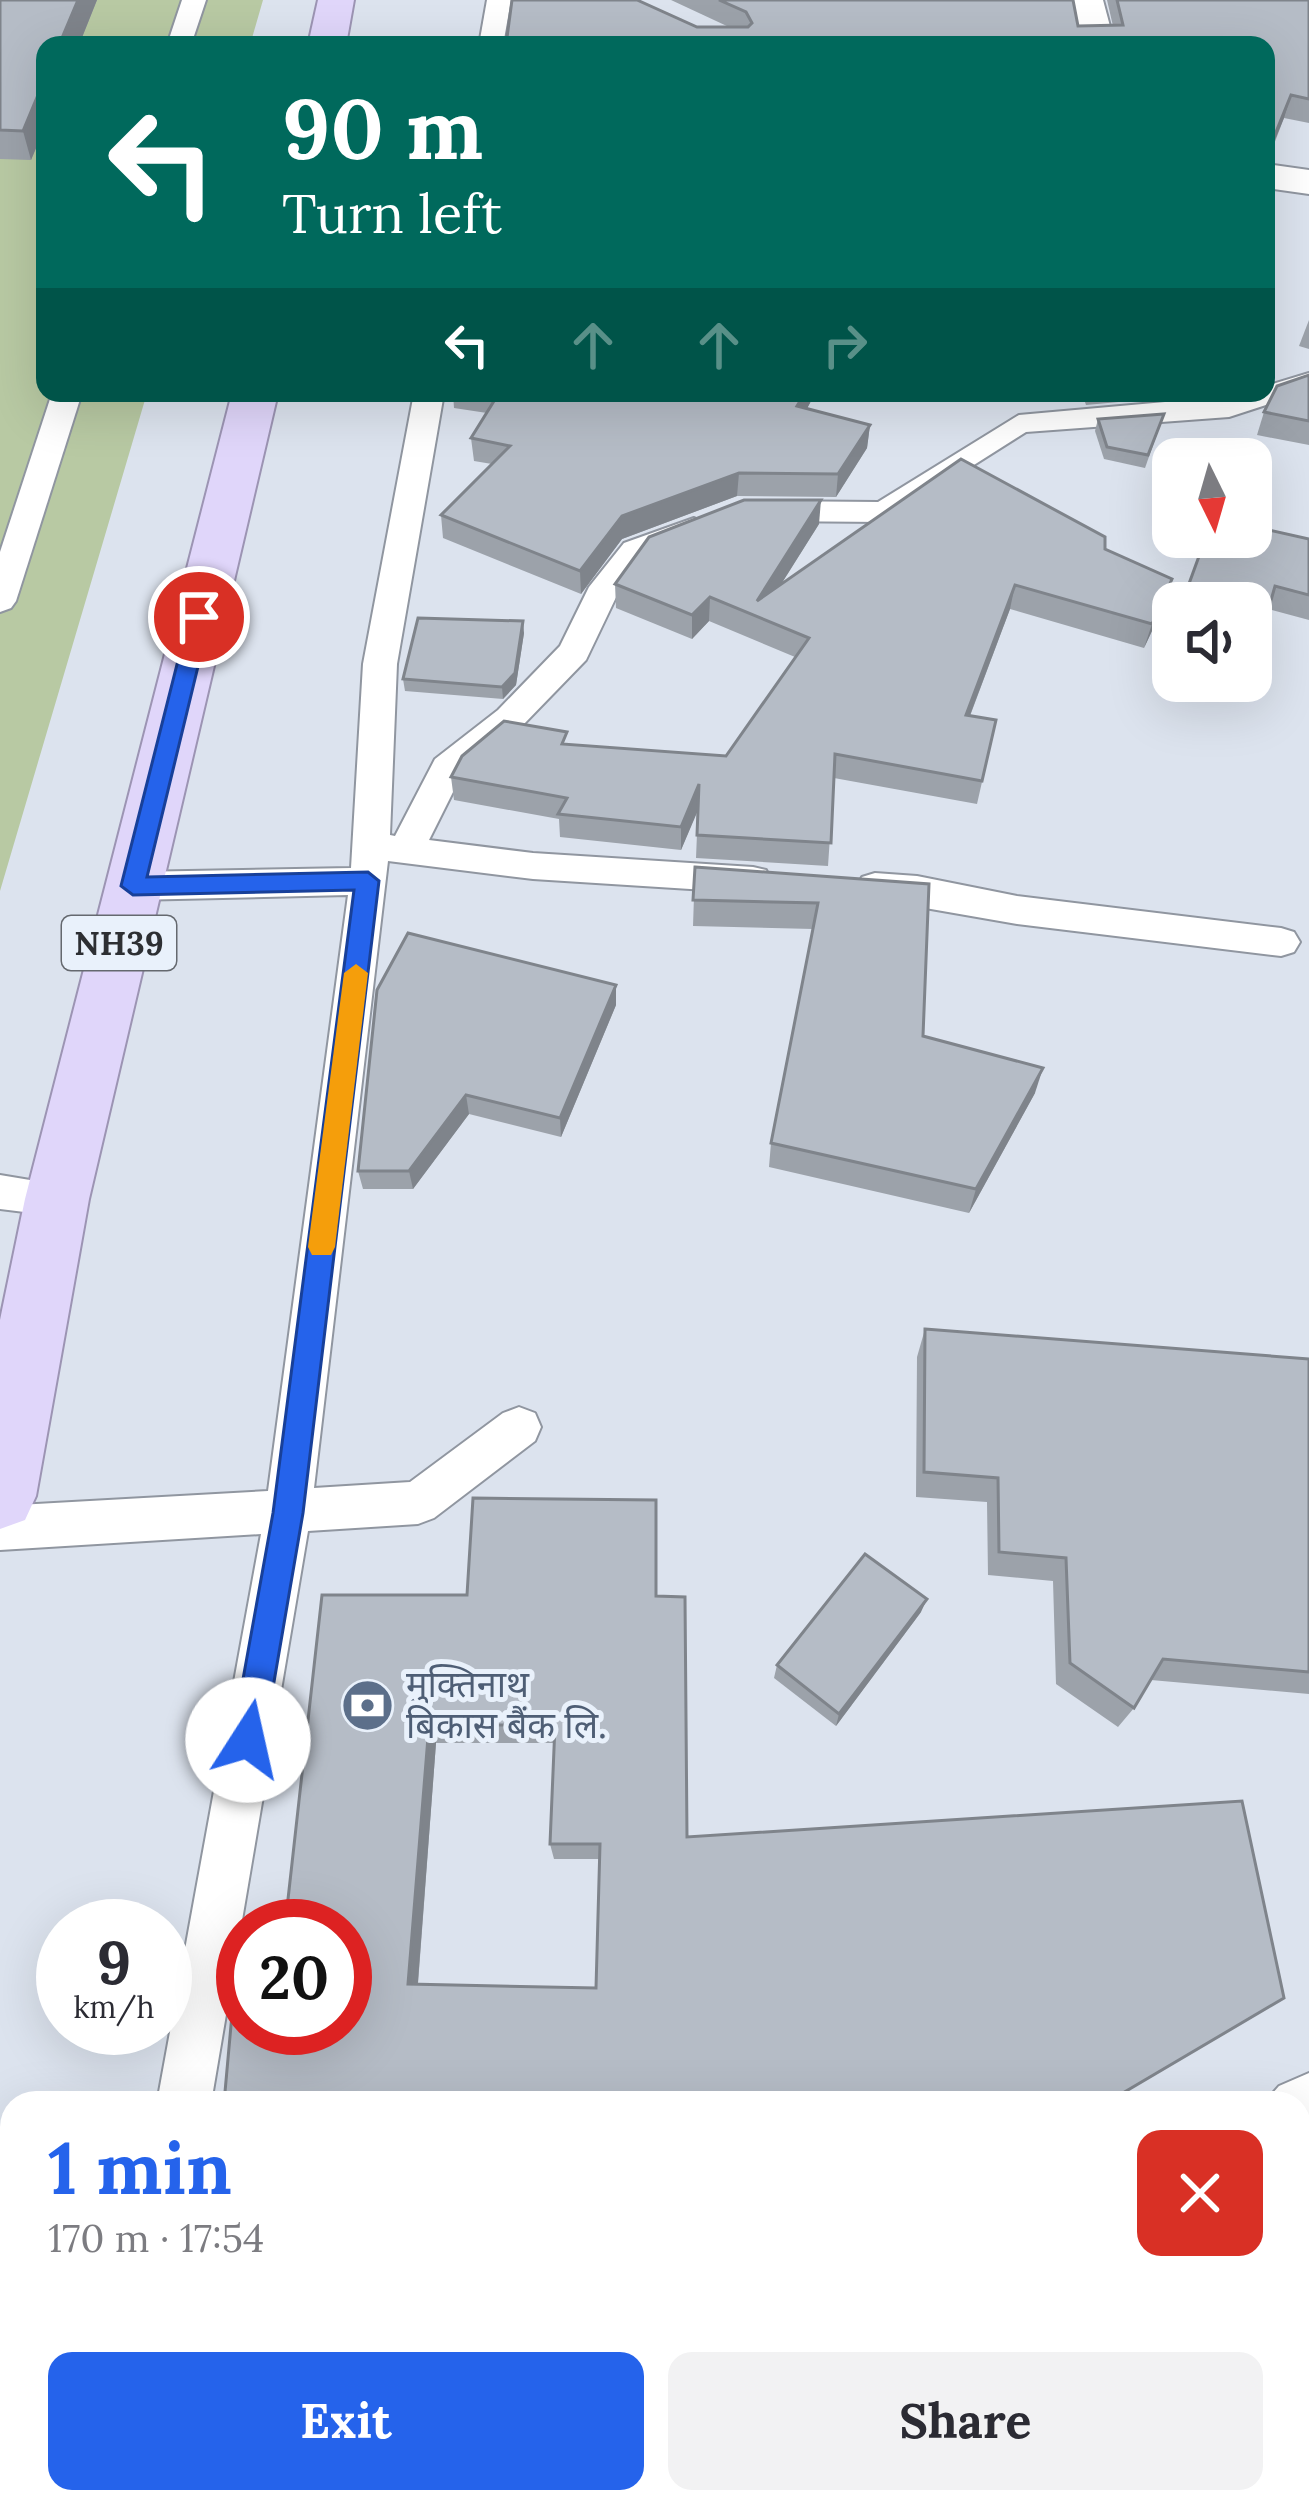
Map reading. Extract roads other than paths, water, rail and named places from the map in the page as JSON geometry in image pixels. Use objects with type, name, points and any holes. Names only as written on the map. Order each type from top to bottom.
[{"type":"highway","points":[[329,36],[336,0]]},
{"type":"highway","name":"NH39","points":[[0,1496],[57,1199],[253,402]]},
{"type":"street","points":[[1084,0],[1094,36]]},
{"type":"street","points":[[1275,177],[1309,182]]},
{"type":"lane","points":[[182,36],[194,0]]},
{"type":"lane","points":[[493,36],[499,0]]},
{"type":"lane","points":[[1275,393],[1309,382]]},
{"type":"lane","points":[[0,601],[64,402]]},
{"type":"lane","points":[[186,2091],[288,1513],[382,859],[380,664],[427,402]]},
{"type":"lane","points":[[382,859],[447,768],[510,718],[574,652],[605,587],[635,550],[729,514],[884,512],[1019,424],[1229,408],[1247,402]]},
{"type":"lane","points":[[133,886],[382,859],[780,882]]},
{"type":"lane","points":[[848,886],[917,890],[1017,910],[1281,941]]},
{"type":"lane","points":[[0,1192],[57,1199]]},
{"type":"lane","points":[[0,1528],[418,1503],[519,1427]]},
{"type":"place","name":"मुक्तिनाथ बिकास बैंक लि.","points":[[367,1705]]}]
